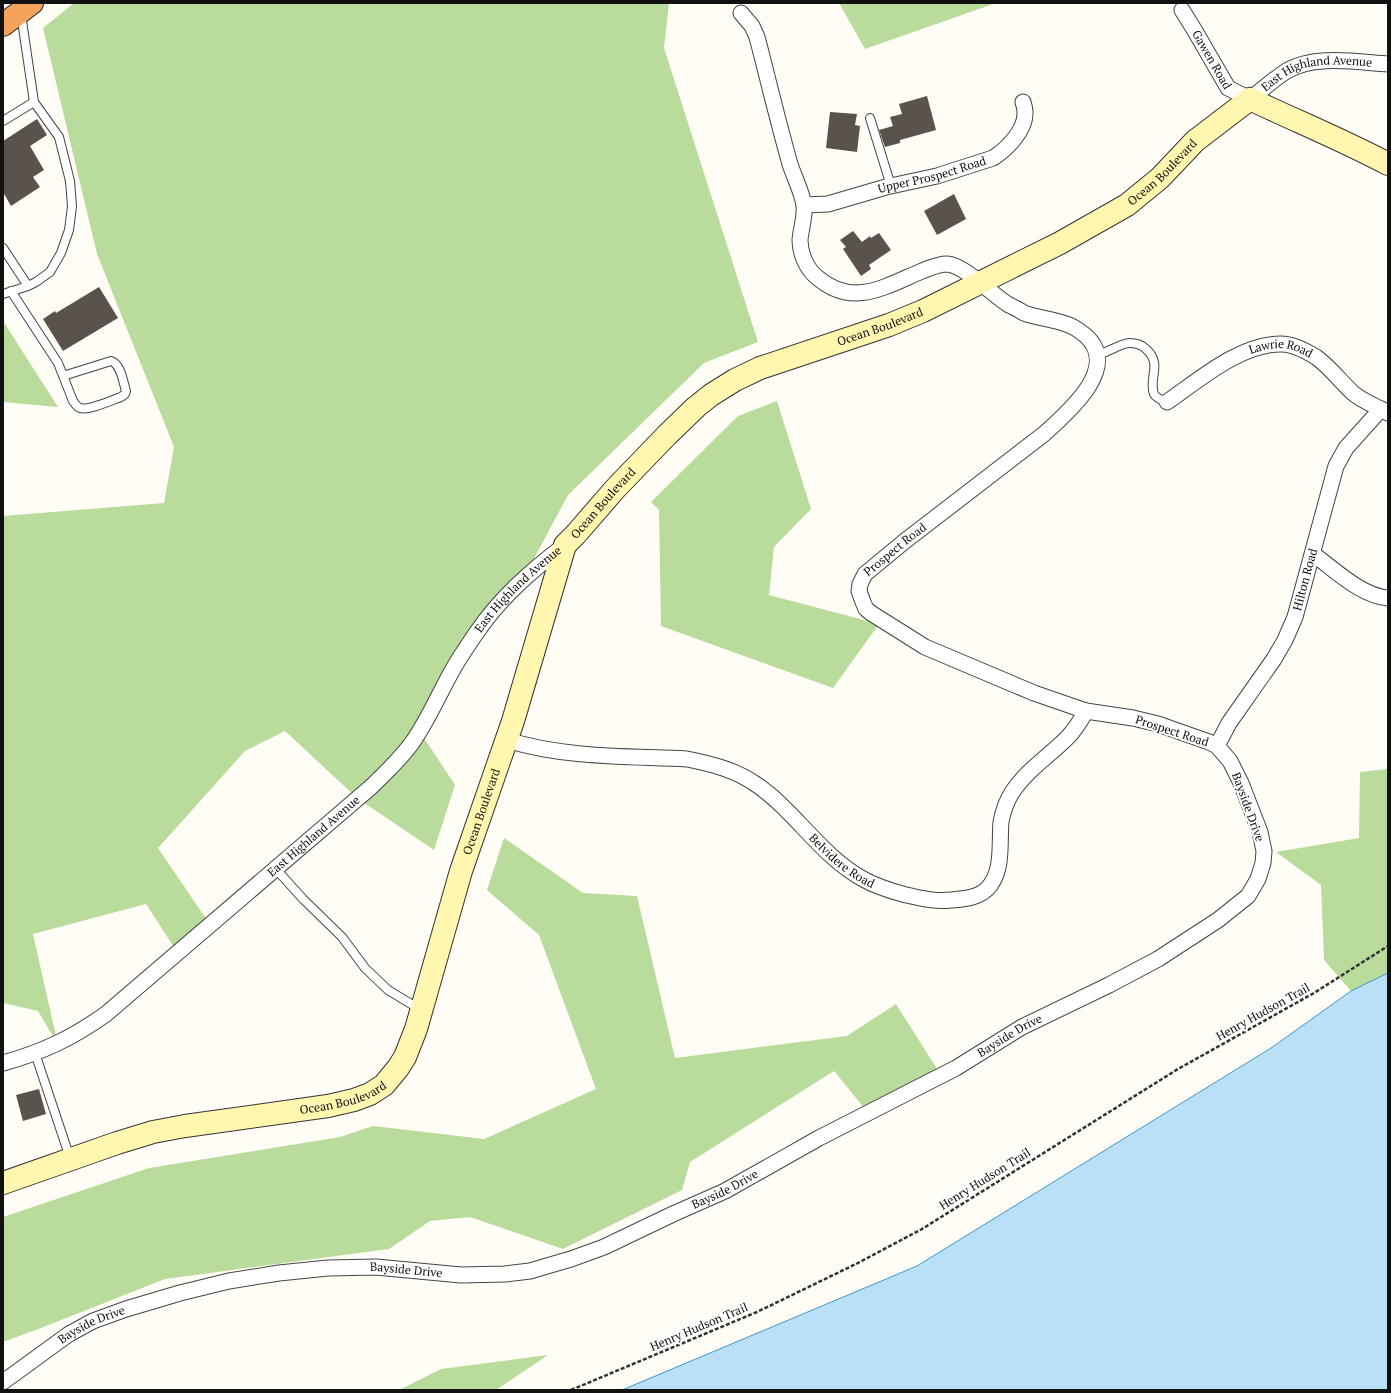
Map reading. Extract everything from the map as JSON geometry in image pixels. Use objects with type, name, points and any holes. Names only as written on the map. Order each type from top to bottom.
[{"type":"highway","points":[[3,25],[26,7]]},
{"type":"street","name":"Gawen Road","points":[[1182,10],[1228,88],[1250,99]]},
{"type":"street","points":[[741,13],[752,26],[757,37],[791,165],[804,205],[804,224],[800,240],[802,251],[806,265],[818,279],[837,290],[861,294],[873,291],[936,266],[947,264],[956,266],[980,282],[1003,302],[1024,313],[1067,324],[1079,330],[1092,341],[1097,350],[1097,356]]},
{"type":"street","name":"East Highland Avenue","points":[[1250,99],[1285,72],[1304,64],[1331,61],[1388,64]]},
{"type":"street","points":[[1250,99],[1281,114],[1310,125],[1388,164]]},
{"type":"street","name":"Ocean Boulevard","points":[[3,1183],[116,1143],[153,1132],[185,1126],[328,1106],[354,1100],[370,1094],[384,1085],[398,1068],[416,1029],[461,871],[507,740],[565,545],[615,489],[667,435],[696,407],[711,395],[735,380],[760,368],[889,325],[923,311],[1060,244],[1127,205],[1160,178],[1195,141],[1250,99]]},
{"type":"street","name":"Upper Prospect Road","points":[[804,205],[828,204],[891,186],[937,176],[993,158],[1000,154],[1019,132],[1025,112],[1023,102]]},
{"type":"street","name":"Lawrie Road","points":[[1167,402],[1224,363],[1248,350],[1266,345],[1283,344],[1294,346],[1315,357],[1354,394],[1385,411]]},
{"type":"street","name":"Prospect Road","points":[[1097,356],[1097,364],[1092,380],[1084,395],[1065,415],[1044,434],[905,541],[865,574],[860,584],[859,591],[863,602],[871,613],[925,647],[1034,693],[1086,711],[1133,718],[1158,724],[1217,746]]},
{"type":"street","name":"Hilton Road","points":[[1217,746],[1229,723],[1274,659],[1285,640],[1295,617],[1336,466],[1346,448],[1385,411]]},
{"type":"street","name":"East Highland Avenue","points":[[3,1063],[36,1053],[66,1040],[106,1014],[396,763],[424,726],[453,670],[477,632],[497,606],[530,572],[565,545]]},
{"type":"street","points":[[1313,554],[1355,586],[1381,597],[1388,598]]},
{"type":"street","name":"Belvidere Road","points":[[507,740],[530,747],[583,754],[687,759],[729,770],[757,784],[772,796],[828,853],[862,879],[889,890],[922,899],[946,901],[970,898],[981,893],[992,883],[997,873],[999,862],[1003,814],[1013,792],[1022,779],[1068,737],[1086,711]]},
{"type":"street","name":"Bayside Drive","points":[[3,1382],[69,1334],[93,1321],[126,1309],[180,1293],[229,1281],[279,1273],[328,1268],[376,1267],[461,1275],[504,1274],[530,1271],[571,1259],[604,1247],[725,1191],[819,1138],[956,1068],[1022,1027],[1109,985],[1158,959],[1218,920],[1248,896],[1258,879],[1263,863],[1264,851],[1260,832],[1241,783],[1230,761],[1217,746]]},
{"type":"lane","points":[[26,7],[34,102],[59,137],[70,181],[72,206],[69,230],[61,253],[50,272],[28,286],[7,292],[58,363],[63,376],[73,401],[76,406],[80,409],[88,409],[121,397],[126,391],[118,366],[115,362],[111,361],[63,376]]},
{"type":"lane","points":[[3,121],[34,102]]},
{"type":"lane","points":[[870,118],[891,186]]},
{"type":"lane","points":[[3,248],[28,286]]},
{"type":"lane","points":[[1097,356],[1128,343],[1142,345],[1151,354],[1155,366],[1153,381],[1154,393],[1158,399],[1167,402]]},
{"type":"lane","points":[[275,868],[342,937],[365,968],[388,990],[421,1010]]},
{"type":"lane","points":[[36,1053],[70,1159]]},
{"type":"path","name":"Henry Hudson Trail","points":[[571,1390],[757,1312],[856,1264],[916,1232],[1178,1069],[1314,993],[1388,946]]},
{"type":"green space","points":[[74,3],[669,3],[664,48],[758,342],[704,363],[568,495],[521,583],[477,627],[422,735],[455,785],[434,850],[357,798],[285,731],[245,751],[158,848],[213,929],[181,958],[146,904],[33,934],[58,1045],[38,1011],[3,1003],[3,516],[164,503],[174,447],[97,254],[43,28]]},
{"type":"green space","points":[[839,3],[996,3],[865,49]]},
{"type":"green space","points":[[3,321],[58,407],[3,402]]},
{"type":"green space","points":[[777,401],[811,509],[774,547],[769,595],[879,624],[833,688],[661,626],[659,510],[651,502],[738,416]]},
{"type":"green space","points":[[1388,769],[1388,973],[1351,991],[1324,960],[1321,885],[1276,852],[1359,838],[1360,772]]},
{"type":"green space","points":[[504,838],[583,893],[637,896],[675,1058],[847,1036],[896,1004],[941,1075],[870,1115],[834,1071],[690,1162],[682,1190],[563,1249],[470,1217],[430,1221],[389,1249],[165,1279],[3,1342],[3,1217],[149,1168],[340,1137],[373,1126],[484,1139],[596,1089],[539,935],[487,890]]},
{"type":"green space","points":[[548,1355],[496,1390],[399,1390],[441,1369]]},
{"type":"water","points":[[1388,973],[1388,1390],[622,1390],[917,1266],[1271,1048],[1351,991]]},
{"type":"building","points":[[927,96],[936,130],[900,140],[900,143],[885,147],[879,130],[893,126],[890,117],[902,114],[899,104]]},
{"type":"building","points":[[830,112],[857,114],[855,125],[860,126],[857,152],[826,148]]},
{"type":"building","points":[[37,119],[47,135],[30,146],[44,170],[33,177],[40,187],[11,206],[3,192],[3,141]]},
{"type":"building","points":[[954,194],[966,219],[937,235],[924,211]]},
{"type":"building","points":[[853,231],[862,242],[870,236],[871,238],[879,233],[891,250],[869,265],[871,269],[861,276],[843,249],[846,247],[840,240]]},
{"type":"building","points":[[99,287],[118,318],[63,351],[43,319],[55,311],[56,313]]},
{"type":"building","points":[[39,1089],[46,1114],[23,1121],[16,1095]]}]
